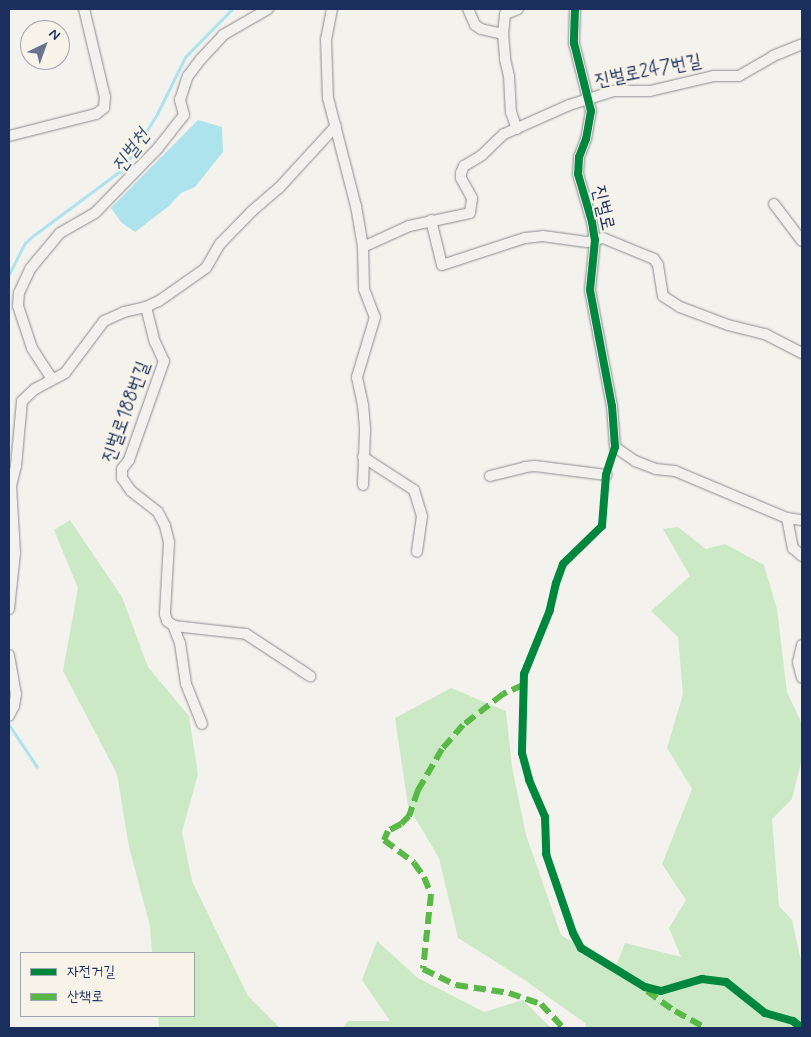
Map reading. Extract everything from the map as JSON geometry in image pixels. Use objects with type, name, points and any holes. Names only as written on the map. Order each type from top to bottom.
[{"type":"street","points":[[9,136],[96,114],[104,108],[104,97],[84,9]]},
{"type":"street","points":[[52,379],[32,348],[18,306],[19,293],[30,269],[60,233],[95,213],[158,148],[184,115],[180,100],[188,76],[201,59],[223,35],[268,9]]},
{"type":"street","points":[[332,9],[326,40],[328,98],[346,162],[363,247],[364,289],[375,317],[357,377],[363,405],[363,485]]},
{"type":"street","points":[[468,9],[475,25],[481,29],[503,34]]},
{"type":"street","points":[[517,129],[511,112],[503,34],[506,14],[518,9]]},
{"type":"street","name":"진벌로","points":[[575,9],[574,43],[590,100],[591,111],[586,140],[579,157],[578,174],[595,239],[590,290],[612,406],[615,447],[635,461],[656,469],[675,471],[787,518],[802,520]]},
{"type":"street","name":"진벌로247번길","points":[[363,247],[388,234],[431,220],[470,213],[472,198],[460,178],[464,166],[482,155],[504,134],[569,105],[614,91],[650,92],[714,76],[739,76],[772,56],[802,44]]},
{"type":"street","points":[[9,608],[15,553],[11,486],[16,466],[22,401],[35,389],[65,373],[104,321],[124,312],[146,307],[180,288],[206,268],[220,244],[251,212],[279,188],[336,126]]},
{"type":"street","points":[[774,204],[802,241]]},
{"type":"street","name":"진벌로","points":[[431,220],[442,265],[526,238],[543,236],[587,242],[603,238],[654,259],[658,265],[663,296],[680,306],[728,325],[765,334],[802,353]]},
{"type":"street","name":"진벌로188번길","points":[[146,307],[155,342],[164,361],[129,460],[122,469],[122,478],[132,491],[158,512],[165,526],[169,542],[165,614],[167,621],[173,625]]},
{"type":"street","points":[[363,457],[414,490],[422,516],[417,552]]},
{"type":"street","points":[[490,476],[524,466],[606,475]]},
{"type":"street","points":[[787,518],[793,548],[802,556]]},
{"type":"street","points":[[202,724],[186,684],[180,643],[173,625],[246,634],[310,676]]},
{"type":"street","points":[[802,645],[798,662],[802,678]]},
{"type":"street","points":[[9,655],[16,694],[10,714]]},
{"type":"green space","points":[[70,520],[122,597],[148,667],[189,716],[198,774],[182,832],[192,881],[248,996],[280,1028],[159,1028],[158,1017],[195,1017],[195,952],[152,952],[150,926],[129,847],[117,774],[63,671],[78,588],[54,530]]},
{"type":"green space","points":[[678,527],[706,549],[725,544],[764,565],[777,609],[787,692],[802,724],[802,758],[792,799],[772,819],[779,906],[792,920],[802,965],[802,1028],[586,1028],[585,1023],[523,979],[458,938],[439,858],[408,806],[395,718],[451,688],[506,711],[512,767],[526,835],[561,935],[615,969],[625,943],[681,957],[669,928],[686,900],[662,864],[692,789],[667,748],[683,694],[678,637],[651,611],[690,576],[663,529]]},
{"type":"green space","points":[[377,941],[418,978],[484,1012],[523,1000],[551,1028],[343,1028],[348,1021],[390,1021],[362,980]]},
{"type":"water","points":[[198,120],[222,127],[223,152],[195,187],[181,193],[169,206],[135,232],[121,222],[111,208]]},
{"type":"waterway","name":"진벌천","points":[[9,274],[25,243],[123,169],[157,114],[185,57],[232,9]]},
{"type":"waterway","name":"진벌천","points":[[9,725],[37,767]]},
{"type":"marked path","points":[[523,685],[503,694],[463,725],[442,749],[418,790],[409,816],[401,824],[388,831],[384,840],[414,863],[424,877],[431,894],[423,969],[456,985],[509,993],[541,1004],[563,1028]]},
{"type":"marked path","points":[[647,991],[675,1011],[706,1028]]},
{"type":"cycle path","points":[[575,9],[574,43],[591,111],[586,139],[579,157],[578,174],[592,222],[595,240],[590,290],[612,406],[615,447],[606,475],[602,526],[563,564],[556,583],[550,610],[524,674],[522,753],[529,780],[545,817],[546,854],[573,933],[581,948],[645,987],[661,991],[702,979],[726,982],[765,1013],[793,1021],[802,1028]]}]
